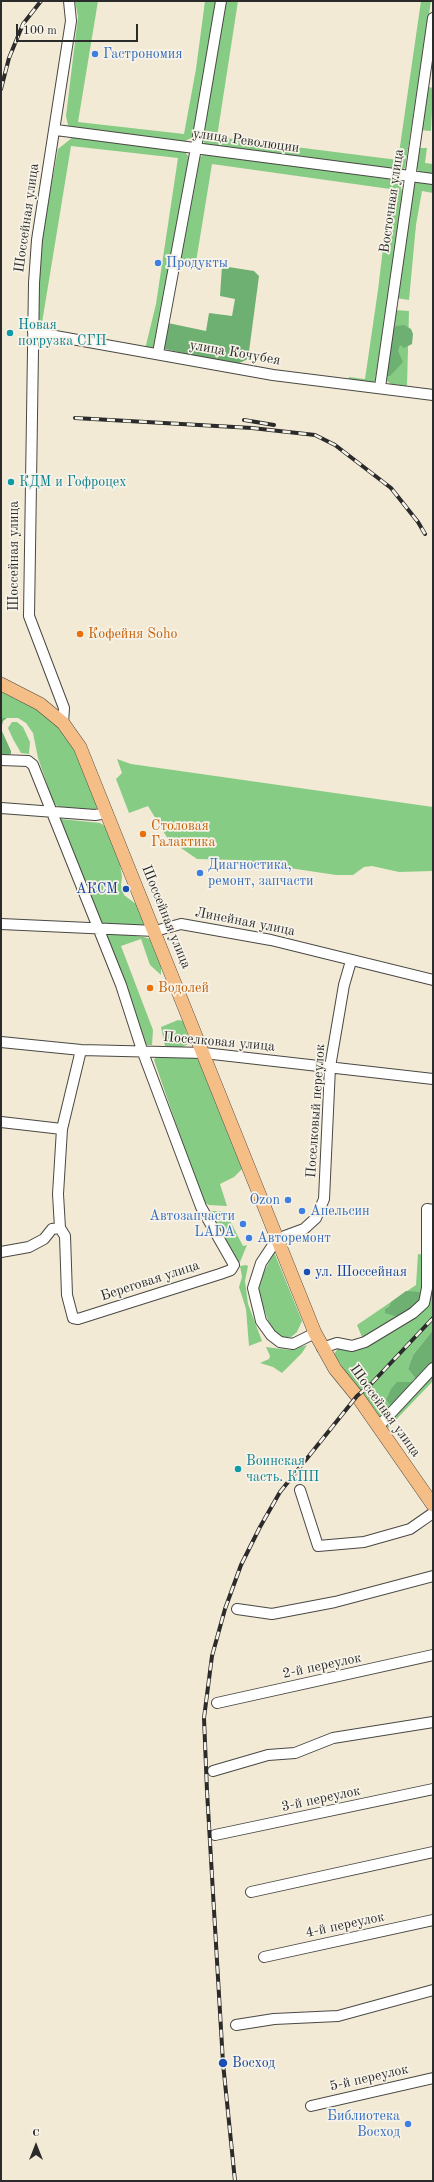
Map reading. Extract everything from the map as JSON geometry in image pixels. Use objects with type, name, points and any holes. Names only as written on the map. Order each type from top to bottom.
[{"type":"main road","name":"Шоссейная улица","points":[[1,684],[40,704],[63,723],[80,746],[204,1053],[314,1333],[335,1369],[433,1505]]},
{"type":"street","name":"Шоссейная улица","points":[[63,723],[64,708],[29,616],[37,240],[56,130],[71,21],[69,1]]},
{"type":"street","points":[[158,353],[196,148],[221,1]]},
{"type":"street","name":"Восточная улица","points":[[380,388],[409,175],[433,18]]},
{"type":"street","name":"улица Революции","points":[[56,130],[433,179]]},
{"type":"street","name":"улица Кочубея","points":[[34,332],[158,353],[273,375],[433,395]]},
{"type":"street","points":[[1,760],[28,761],[33,765],[50,811],[121,985],[142,1050]]},
{"type":"street","points":[[1,808],[95,815],[107,813]]},
{"type":"street","name":"Линейная улица","points":[[1,924],[155,931],[181,924],[271,940],[351,961],[433,980]]},
{"type":"street","name":"Поселковый переулок","points":[[277,1238],[304,1229],[316,1218],[324,1199],[330,1067],[344,986],[351,961]]},
{"type":"street","name":"Поселковая улица","points":[[1,1042],[81,1050],[142,1050],[204,1053],[433,1078]]},
{"type":"street","points":[[1,1252],[29,1248],[44,1240],[52,1229],[60,1228],[58,1194],[62,1129],[81,1050]]},
{"type":"street","name":"Береговая улица","points":[[60,1228],[65,1236],[67,1295],[73,1318],[78,1319],[220,1274],[231,1270],[234,1265],[201,1207],[142,1050]]},
{"type":"street","points":[[1,1122],[62,1129]]},
{"type":"street","points":[[322,1348],[336,1343],[352,1346],[365,1342],[413,1313],[424,1303],[427,1288],[427,1209],[433,1210]]},
{"type":"street","points":[[277,1238],[261,1263],[253,1288],[261,1321],[271,1335],[280,1342],[293,1344],[314,1333]]},
{"type":"street","points":[[378,1427],[433,1368]]},
{"type":"street","points":[[300,1490],[318,1546],[371,1540],[410,1529],[433,1513]]},
{"type":"street","points":[[237,1610],[272,1614],[336,1602],[433,1576]]},
{"type":"street","name":"2-й переулок","points":[[216,1703],[433,1655]]},
{"type":"street","points":[[213,1771],[268,1755],[295,1753],[333,1738],[433,1722]]},
{"type":"street","name":"3-й переулок","points":[[215,1835],[433,1789]]},
{"type":"street","points":[[251,1892],[433,1852]]},
{"type":"street","name":"4-й переулок","points":[[264,1957],[433,1920]]},
{"type":"street","points":[[236,2025],[274,2019],[338,2016],[433,1990]]},
{"type":"street","name":"5-й переулок","points":[[311,2106],[433,2078]]},
{"type":"green space","points":[[75,1],[98,1],[78,122],[184,134],[196,69],[205,1],[217,1],[195,136],[183,142],[71,128],[68,125],[66,116],[78,17]]},
{"type":"green space","points":[[225,1],[238,1],[217,137],[398,160],[421,1],[431,1],[405,168],[400,171],[205,145],[202,138]]},
{"type":"green space","points":[[425,86],[433,88],[431,131],[419,130]]},
{"type":"green space","points":[[73,137],[184,151],[189,157],[156,345],[150,349],[145,349],[156,304],[178,158],[71,146],[41,329],[38,328],[39,270],[43,230],[58,149]]},
{"type":"green space","points":[[418,148],[427,148],[425,163],[433,164],[433,176],[421,174],[417,169]]},
{"type":"green space","points":[[204,154],[396,180],[400,184],[402,192],[399,219],[375,381],[372,383],[348,382],[349,377],[365,379],[378,290],[390,189],[212,164],[196,262],[180,259],[199,158]]},
{"type":"green space","points":[[417,181],[433,183],[433,193],[422,191],[416,225],[409,300],[396,298],[413,183]]},
{"type":"green space","points":[[222,266],[254,271],[259,276],[248,359],[235,365],[165,349],[164,339],[168,323],[206,331],[209,313],[232,316],[235,299],[220,296]]},
{"type":"green space","points":[[395,310],[409,311],[407,386],[391,384],[387,381],[385,376]]},
{"type":"green space","points":[[404,325],[411,329],[413,334],[412,344],[404,348],[400,345],[398,351],[403,362],[390,376],[385,376],[392,332],[396,326]]},
{"type":"green space","points":[[1,691],[29,703],[60,728],[76,752],[96,801],[97,808],[94,810],[59,807],[54,804],[38,758],[33,733],[26,723],[18,718],[1,718]]},
{"type":"green space","points":[[1,718],[7,718],[3,721],[1,729]]},
{"type":"green space","points":[[12,722],[17,722],[23,727],[30,742],[29,754],[21,753],[13,739],[8,728]]},
{"type":"green space","points":[[1,729],[11,751],[11,754],[6,756],[1,756]]},
{"type":"green space","points":[[117,759],[131,764],[433,807],[433,871],[399,872],[372,866],[364,867],[353,875],[336,875],[236,860],[197,859],[168,839],[148,806],[129,813],[116,779],[122,773]]},
{"type":"green space","points":[[61,819],[100,823],[105,826],[120,864],[122,877],[121,885],[124,895],[136,904],[144,922],[143,926],[103,925],[98,923],[60,822]]},
{"type":"green space","points":[[105,932],[150,939],[161,966],[161,975],[150,965],[141,939],[121,946],[153,1030],[152,1045],[146,1045],[142,1038],[107,945]]},
{"type":"green space","points":[[178,1020],[183,1021],[190,1043],[179,1049],[165,1046],[161,1027]]},
{"type":"green space","points":[[194,1056],[198,1059],[205,1074],[243,1168],[234,1177],[220,1184],[227,1206],[209,1205],[203,1202],[154,1060],[156,1057]]},
{"type":"green space","points":[[211,1211],[225,1211],[243,1246],[247,1245],[240,1262],[236,1263],[209,1213]]},
{"type":"green space","points":[[274,1252],[302,1321],[297,1332],[291,1337],[283,1337],[276,1334],[270,1326],[261,1300],[259,1288],[261,1278]]},
{"type":"green space","points":[[418,1254],[424,1255],[423,1299],[420,1305],[365,1338],[362,1337],[357,1325],[416,1285]]},
{"type":"green space","points":[[240,1266],[248,1266],[245,1281],[248,1304],[262,1341],[249,1346],[246,1309],[239,1287],[242,1277]]},
{"type":"green space","points":[[433,1271],[433,1330],[413,1355],[408,1369],[416,1379],[393,1408],[380,1419],[375,1417],[334,1354],[339,1347],[354,1351],[360,1349],[410,1318],[430,1273]]},
{"type":"green space","points":[[406,1291],[419,1292],[421,1294],[420,1300],[404,1314],[395,1316],[385,1313],[385,1309],[389,1307],[391,1302]]},
{"type":"green space","points":[[433,1330],[433,1361],[416,1379],[408,1369],[413,1355]]},
{"type":"green space","points":[[307,1345],[302,1353],[282,1373],[273,1367],[260,1363],[269,1359],[270,1356],[266,1347],[290,1350]]},
{"type":"green space","points":[[433,1372],[433,1381],[386,1430],[386,1423]]},
{"type":"green space","points":[[397,1382],[413,1382],[393,1408],[386,1400],[391,1389]]},
{"type":"railway","points":[[1,89],[9,58],[23,24],[41,1]]},
{"type":"railway","points":[[75,418],[252,428],[315,435],[335,445],[391,488],[418,522],[425,534]]},
{"type":"railway","points":[[244,420],[274,425]]},
{"type":"railway","points":[[235,2181],[223,2063],[207,1791],[204,1718],[212,1656],[225,1609],[241,1565],[280,1492],[357,1396],[371,1384],[433,1318]]},
{"type":"place","name":"Гастрономия","points":[[95,54]]},
{"type":"place","name":"Продукты","points":[[158,263]]},
{"type":"place","name":"Новая погрузка СГП","points":[[10,333]]},
{"type":"place","name":"КДМ и Гофроцех","points":[[11,482]]},
{"type":"place","name":"Кофейня Soho","points":[[80,634]]},
{"type":"place","name":"Столовая Галактика","points":[[143,834]]},
{"type":"place","name":"Диагностика, ремонт, запчасти","points":[[200,873]]},
{"type":"place","name":"АКСМ","points":[[126,889]]},
{"type":"place","name":"Водолей","points":[[150,988]]},
{"type":"place","name":"Ozon","points":[[288,1200]]},
{"type":"place","name":"Апельсин","points":[[302,1211]]},
{"type":"place","name":"Автозапчасти LADA","points":[[243,1224]]},
{"type":"place","name":"Авторемонт","points":[[249,1238]]},
{"type":"place","name":"ул. Шоссейная","points":[[307,1272]]},
{"type":"place","name":"Воинская часть. КПП","points":[[238,1469]]},
{"type":"place","name":"Восход","points":[[223,2063]]},
{"type":"place","name":"Библиотека Восход","points":[[408,2124]]}]
